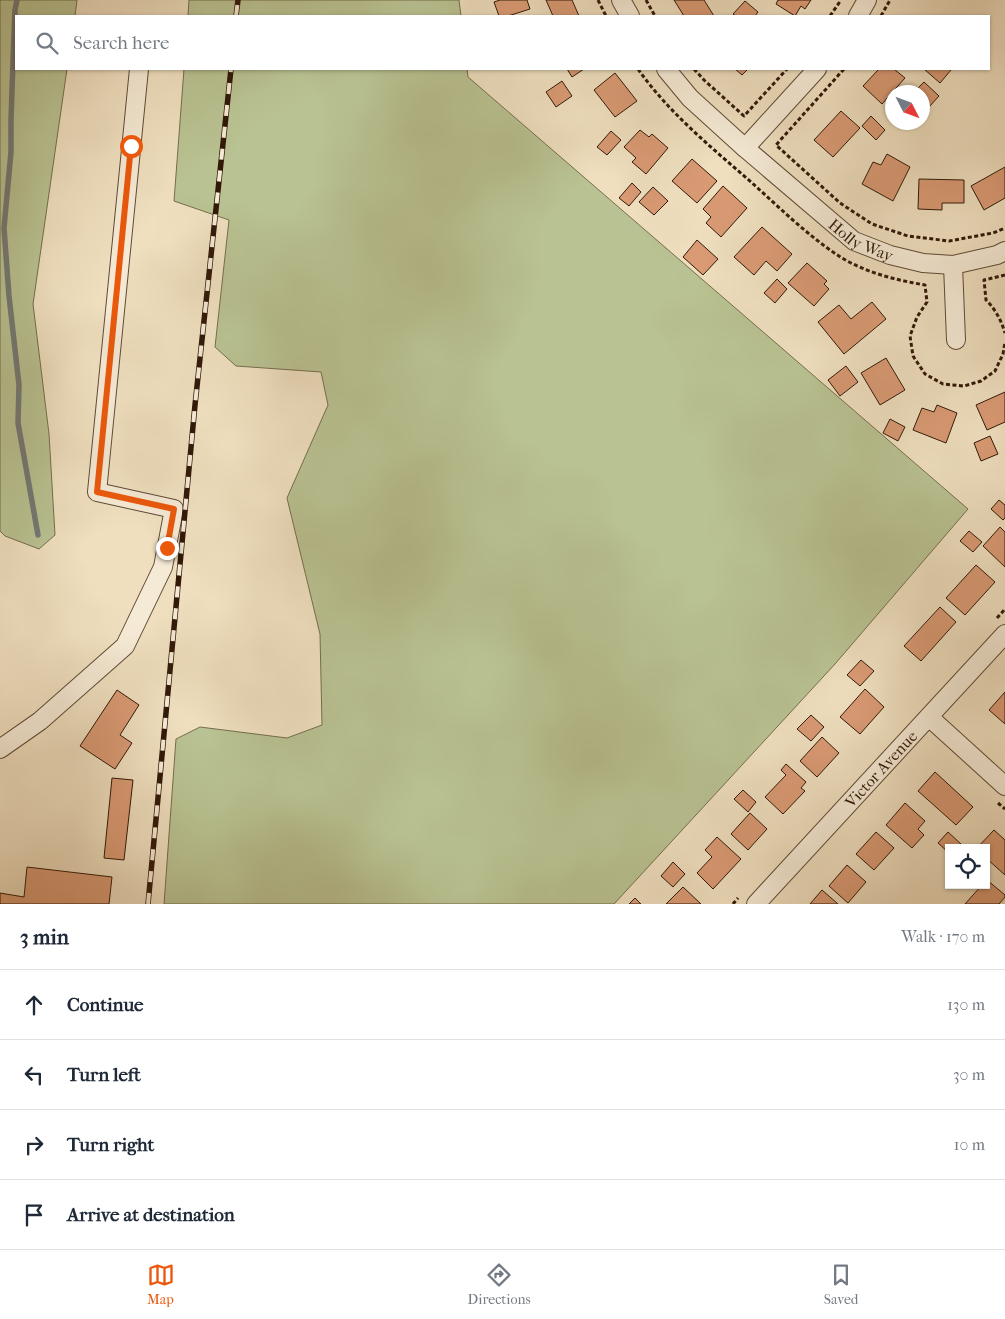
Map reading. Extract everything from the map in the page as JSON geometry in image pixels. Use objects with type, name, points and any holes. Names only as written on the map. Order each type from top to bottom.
[{"type":"street","points":[[621,0],[629,15]]},
{"type":"street","points":[[859,15],[867,0]]},
{"type":"street","points":[[0,749],[40,721],[125,646],[163,567],[174,509],[97,492],[139,70]]},
{"type":"street","name":"Holly Way","points":[[667,70],[690,98],[745,148],[854,241],[890,255],[923,263],[953,265],[997,255],[1005,251]]},
{"type":"street","points":[[745,148],[816,70]]},
{"type":"street","points":[[953,265],[956,340]]},
{"type":"street","name":"Victor Avenue","points":[[756,904],[1005,634]]},
{"type":"street","points":[[929,717],[1005,786]]},
{"type":"path","points":[[598,0],[606,15]]},
{"type":"path","points":[[646,0],[654,15]]},
{"type":"path","points":[[831,15],[841,0]]},
{"type":"path","points":[[882,15],[890,0]]},
{"type":"path","points":[[639,70],[650,86],[685,123],[807,232],[842,258],[872,272],[906,282],[925,284],[927,302],[916,317],[910,336],[913,356],[925,374],[943,384],[950,385],[964,386],[981,381],[995,370],[1003,354],[1005,342]]},
{"type":"path","points":[[695,70],[744,116],[786,70]]},
{"type":"path","points":[[843,70],[776,145],[840,203],[872,224],[908,236],[949,241],[993,233],[1005,228]]},
{"type":"path","points":[[1005,275],[984,280],[986,300],[1001,320],[1005,333]]},
{"type":"path","points":[[998,803],[1005,809]]},
{"type":"green space","points":[[0,0],[77,0],[75,15],[15,15],[15,70],[67,70],[33,304],[49,434],[55,535],[39,549],[5,536],[0,531]]},
{"type":"green space","points":[[189,0],[459,0],[461,15],[188,15]]},
{"type":"green space","points":[[184,70],[467,70],[468,77],[968,509],[835,664],[614,904],[164,904],[176,739],[200,727],[287,738],[322,725],[320,634],[287,498],[328,405],[321,372],[236,366],[215,347],[229,220],[174,201]]},
{"type":"building","points":[[500,0],[527,0],[530,9],[511,15],[499,15],[494,2]]},
{"type":"building","points":[[546,0],[572,0],[579,15],[553,15]]},
{"type":"building","points":[[674,0],[704,0],[713,15],[683,15]]},
{"type":"building","points":[[778,0],[811,0],[805,9],[801,6],[796,15],[776,4]]},
{"type":"building","points":[[745,1],[758,12],[756,15],[733,14]]},
{"type":"building","points":[[568,70],[582,70],[572,77]]},
{"type":"building","points":[[736,70],[747,70],[742,75]]},
{"type":"building","points":[[878,70],[895,70],[905,78],[899,85],[885,85],[885,101],[882,104],[863,86]]},
{"type":"building","points":[[925,70],[951,70],[940,83]]},
{"type":"building","points":[[615,73],[637,101],[615,117],[594,90]]},
{"type":"building","points":[[562,81],[572,96],[556,107],[546,92]]},
{"type":"building","points":[[930,88],[939,96],[930,106]]},
{"type":"building","points":[[841,111],[860,128],[833,157],[814,140]]},
{"type":"building","points":[[871,116],[885,130],[876,140],[862,126]]},
{"type":"building","points":[[640,130],[649,137],[652,134],[668,148],[646,174],[632,162],[636,158],[624,147]]},
{"type":"building","points":[[611,131],[621,140],[607,155],[597,147]]},
{"type":"building","points":[[887,154],[910,167],[893,201],[862,184],[873,162],[881,165]]},
{"type":"building","points":[[692,159],[717,181],[697,203],[672,181]]},
{"type":"building","points":[[1005,167],[1005,198],[984,210],[971,186]]},
{"type":"building","points":[[919,179],[964,180],[964,203],[942,203],[942,210],[918,209]]},
{"type":"building","points":[[632,183],[641,192],[629,206],[619,198]]},
{"type":"building","points":[[723,186],[747,208],[721,237],[706,223],[711,217],[703,209]]},
{"type":"building","points":[[653,187],[668,201],[654,215],[639,202]]},
{"type":"building","points":[[762,227],[792,254],[777,271],[766,261],[754,275],[734,257]]},
{"type":"building","points":[[697,240],[718,259],[703,275],[683,257]]},
{"type":"building","points":[[807,263],[827,281],[824,284],[829,289],[814,306],[788,283]]},
{"type":"building","points":[[777,279],[787,289],[775,303],[764,293]]},
{"type":"building","points":[[872,302],[886,319],[844,354],[818,322],[839,305],[851,319]]},
{"type":"building","points":[[886,358],[905,390],[880,405],[861,373]]},
{"type":"building","points":[[846,366],[858,382],[840,396],[828,380]]},
{"type":"building","points":[[1005,392],[1005,422],[987,430],[976,405]]},
{"type":"building","points":[[937,405],[957,413],[946,443],[913,430],[922,408],[934,412]]},
{"type":"building","points":[[890,419],[905,427],[898,441],[883,433]]},
{"type":"building","points":[[990,436],[998,454],[981,461],[974,443]]},
{"type":"building","points":[[999,500],[1005,505],[1005,518],[1003,520],[991,509]]},
{"type":"building","points":[[1000,527],[1005,532],[1005,567],[983,546]]},
{"type":"building","points":[[969,531],[982,542],[973,552],[960,541]]},
{"type":"building","points":[[976,565],[995,582],[965,615],[946,598]]},
{"type":"building","points":[[940,607],[956,622],[921,661],[904,646]]},
{"type":"building","points":[[861,660],[874,671],[860,686],[847,675]]},
{"type":"building","points":[[865,689],[884,707],[860,734],[840,717]]},
{"type":"building","points":[[117,690],[139,705],[120,735],[132,743],[115,769],[80,746]]},
{"type":"building","points":[[1005,692],[1005,724],[989,710]]},
{"type":"building","points":[[811,715],[824,727],[811,741],[797,729]]},
{"type":"building","points":[[822,737],[839,753],[817,777],[800,761]]},
{"type":"building","points":[[786,764],[806,782],[801,788],[805,791],[783,814],[765,797],[786,775],[781,770]]},
{"type":"building","points":[[935,772],[973,807],[956,825],[918,791]]},
{"type":"building","points":[[112,778],[133,780],[124,860],[104,858]]},
{"type":"building","points":[[743,790],[756,802],[748,812],[734,799]]},
{"type":"building","points":[[905,803],[925,821],[918,829],[924,835],[912,848],[886,825]]},
{"type":"building","points":[[750,813],[767,829],[748,850],[731,834]]},
{"type":"building","points":[[994,830],[1005,840],[1005,875],[990,862],[990,844],[981,844]]},
{"type":"building","points":[[876,832],[894,848],[874,870],[856,854]]},
{"type":"building","points":[[948,832],[961,844],[945,844],[945,849],[938,843]]},
{"type":"building","points":[[717,837],[741,859],[713,889],[697,873],[712,857],[705,850]]},
{"type":"building","points":[[673,862],[685,874],[673,887],[661,876]]},
{"type":"building","points":[[847,865],[866,882],[848,903],[829,886]]},
{"type":"building","points":[[27,867],[112,877],[109,904],[0,904],[0,893],[24,897]]},
{"type":"building","points":[[990,882],[1005,895],[999,904],[965,904],[978,889],[990,889]]},
{"type":"building","points":[[683,887],[701,904],[666,904]]},
{"type":"building","points":[[822,890],[838,904],[810,904]]},
{"type":"building","points":[[635,898],[641,904],[629,904]]},
{"type":"waterway","points":[[17,0],[15,10],[11,152],[4,228],[19,385],[18,423],[38,535]]},
{"type":"railway","points":[[236,15],[238,0]]},
{"type":"railway","points":[[148,904],[195,405],[231,70]]},
{"type":"route","points":[[131,146],[97,492],[174,509],[167,548]]}]
